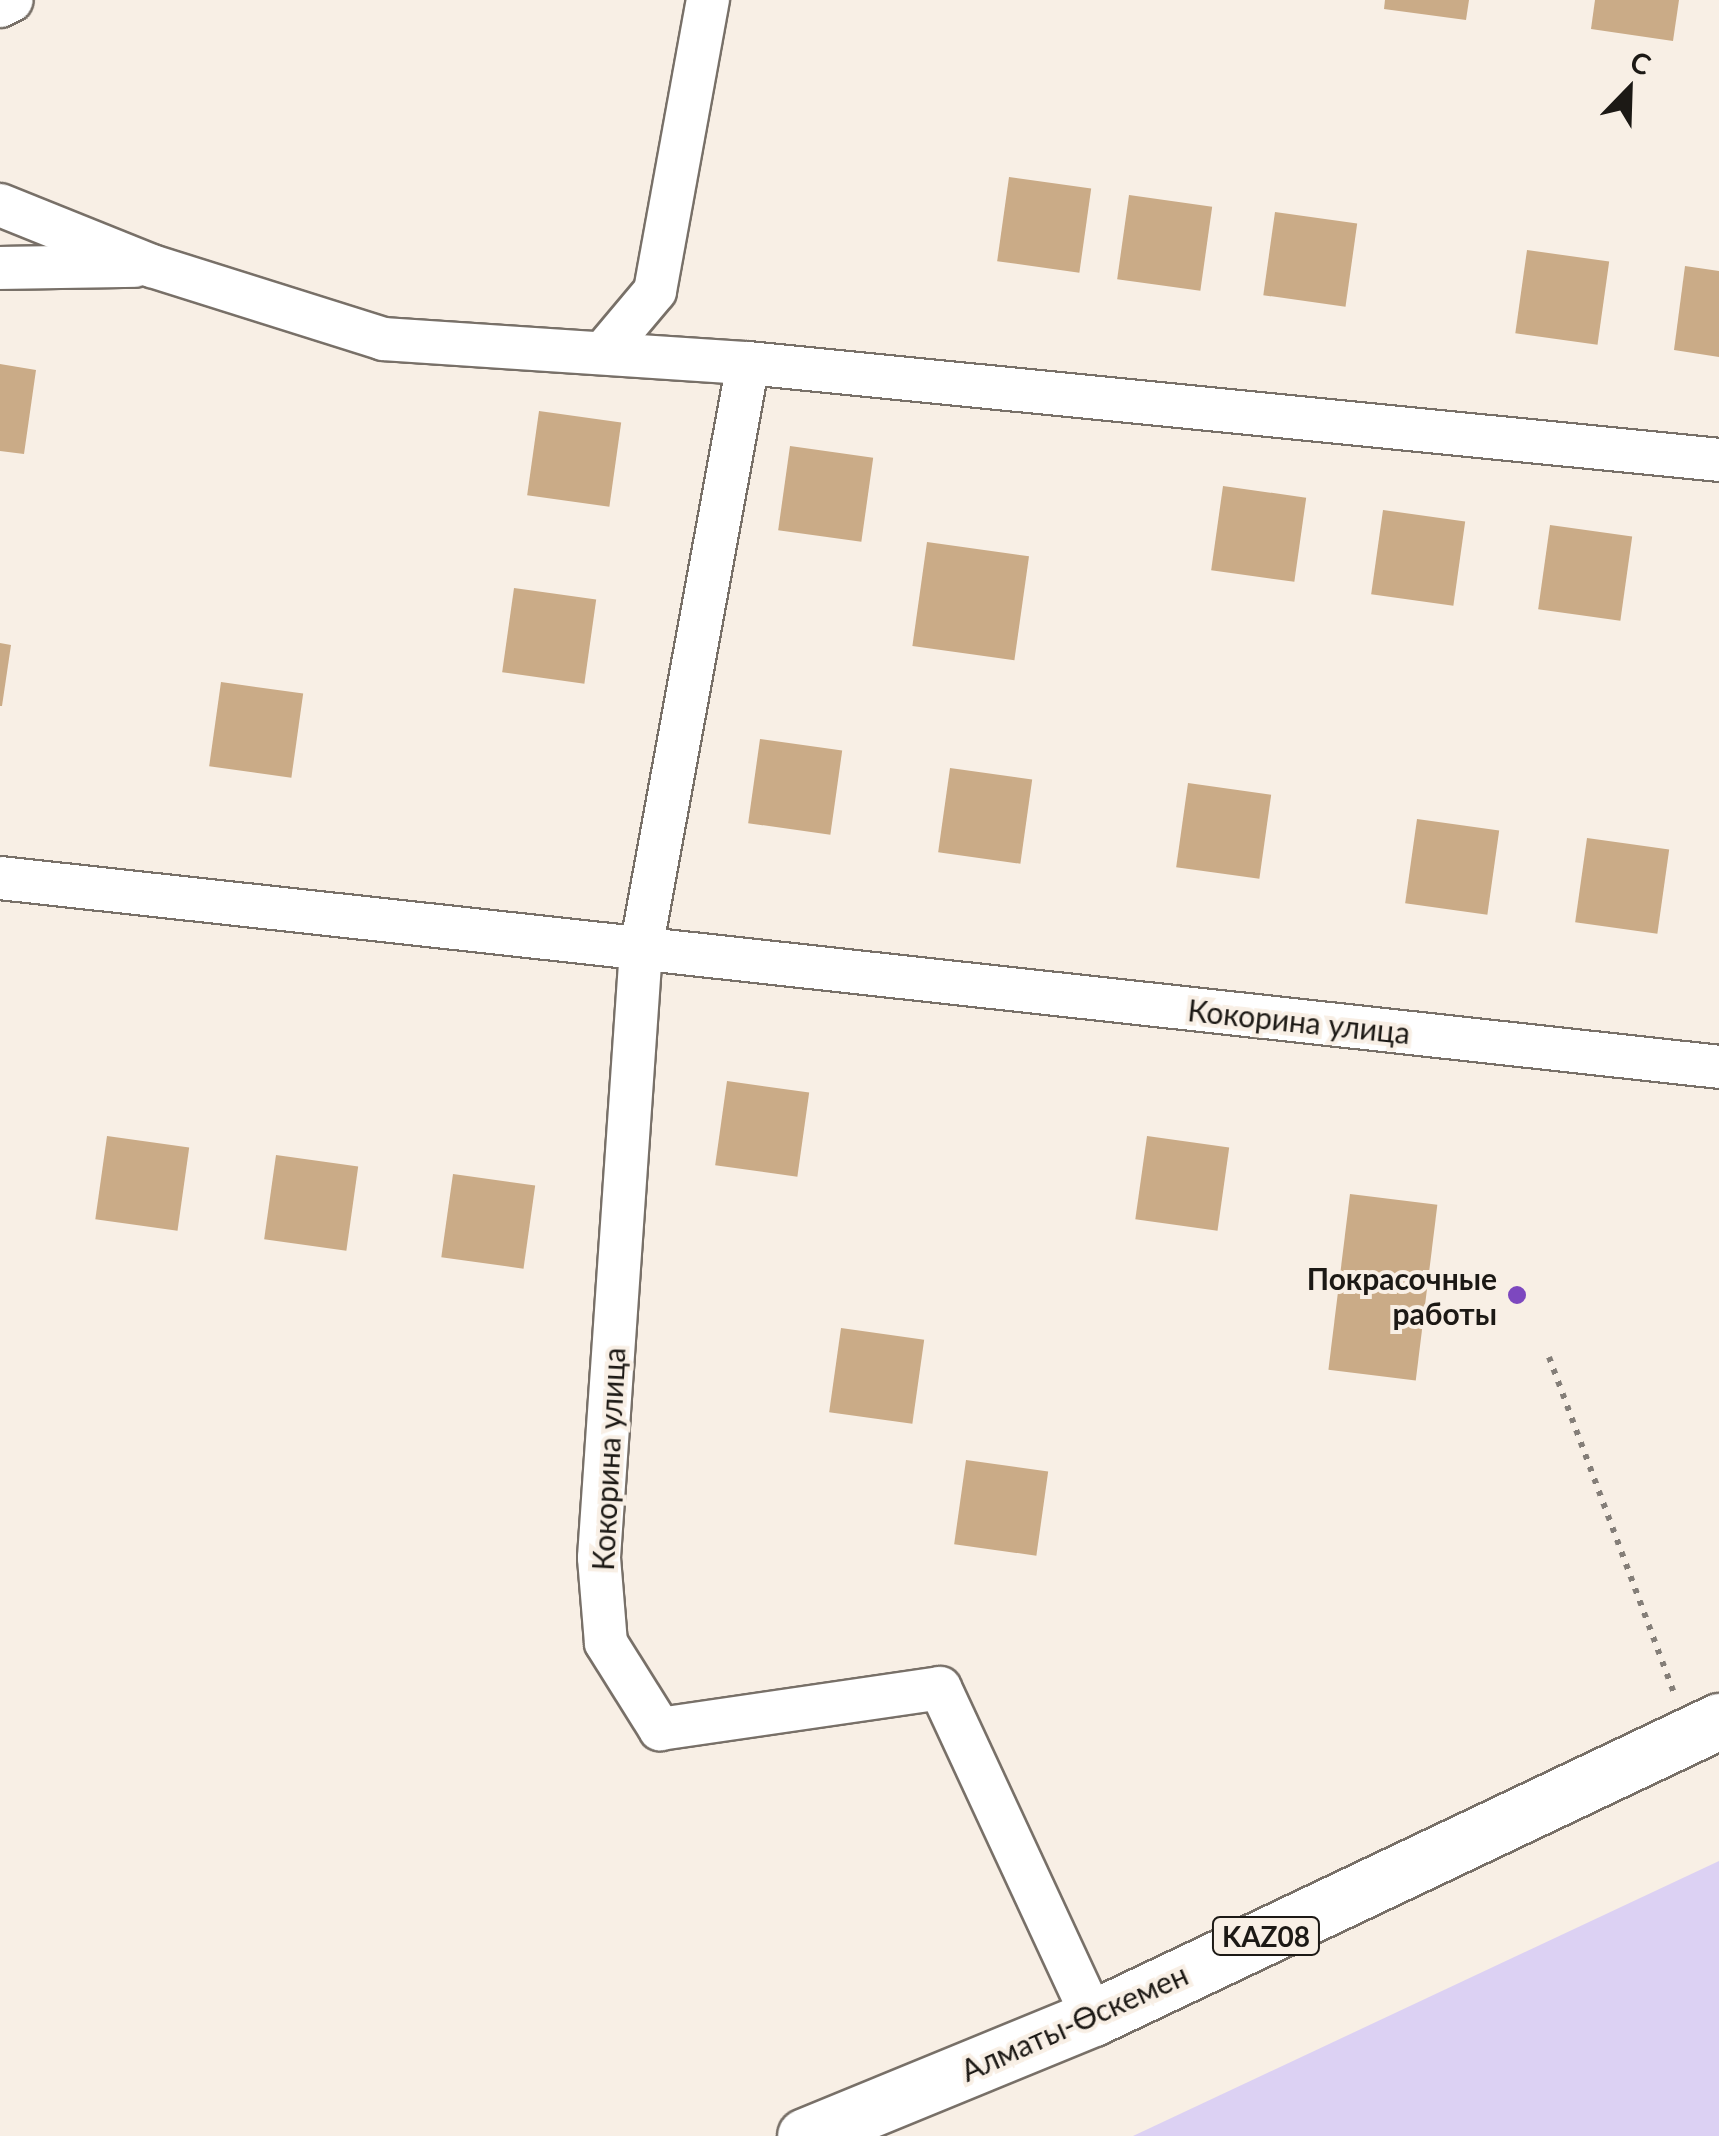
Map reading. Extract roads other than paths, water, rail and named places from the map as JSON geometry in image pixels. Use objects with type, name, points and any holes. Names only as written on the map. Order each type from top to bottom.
[{"type":"highway","name":"Алматы-Өскемен","points":[[805,2136],[1093,2018],[1705,1729]]},
{"type":"street","points":[[0,6],[12,0]]},
{"type":"street","points":[[603,353],[655,291],[708,0]]},
{"type":"street","points":[[0,205],[152,266],[383,339],[748,363],[1719,460]]},
{"type":"street","points":[[0,268],[152,266]]},
{"type":"street","points":[[655,291],[696,360]]},
{"type":"street","points":[[642,948],[748,363]]},
{"type":"street","name":"Кокорина улица","points":[[0,878],[1719,1067]]},
{"type":"street","name":"Кокорина улица","points":[[642,948],[599,1558],[606,1643],[660,1729],[940,1688],[1093,2018]]},
{"type":"place","name":"Покрасочные работы","points":[[1517,1295]]}]
